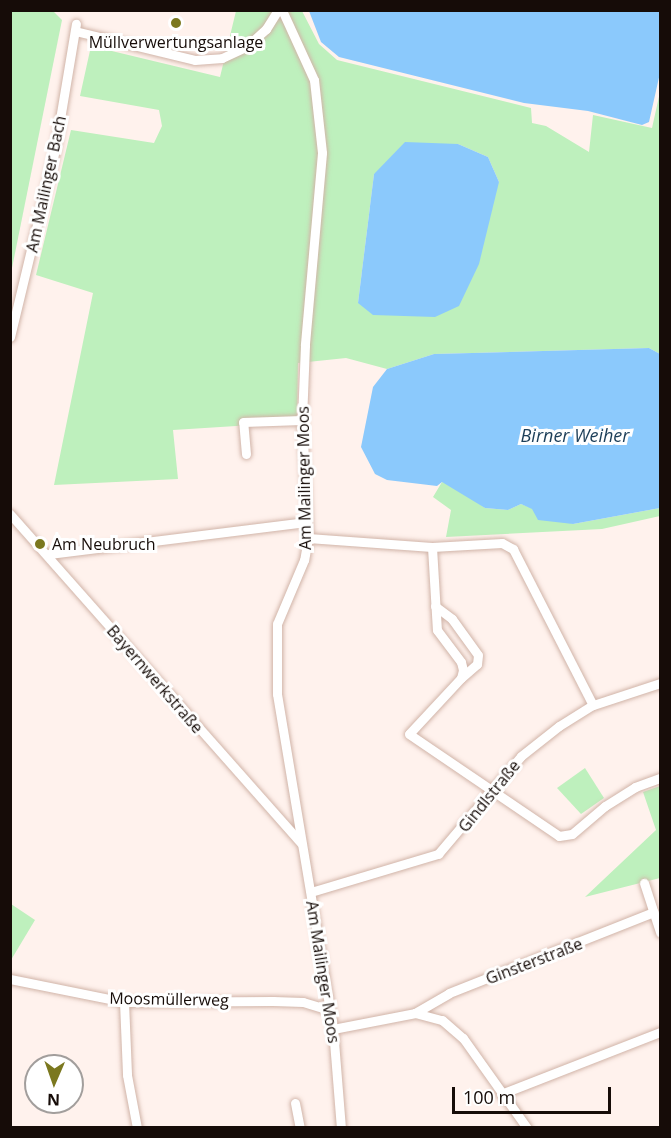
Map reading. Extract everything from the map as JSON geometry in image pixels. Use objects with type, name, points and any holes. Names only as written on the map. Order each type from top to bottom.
[{"type":"street","name":"Am Mailinger Bach","points":[[10,337],[52,160],[76,27],[195,60],[222,58],[246,47],[266,28],[280,10]]},
{"type":"street","name":"Am Mailinger Moos","points":[[280,10],[314,80],[320,110],[322,153],[303,420],[308,538],[299,574],[277,624],[274,644],[277,694],[333,1029],[340,1126]]},
{"type":"street","points":[[246,454],[243,422],[303,420]]},
{"type":"street","name":"Bayernwerkstraße","points":[[10,514],[49,554],[301,843]]},
{"type":"street","points":[[49,554],[306,522]]},
{"type":"street","points":[[308,538],[432,547],[502,543],[513,549],[593,705]]},
{"type":"street","points":[[432,547],[437,630],[461,662],[461,678]]},
{"type":"street","points":[[435,606],[452,620],[478,655],[477,664],[409,734],[550,833],[566,837],[635,787],[660,778]]},
{"type":"street","name":"Gindlstraße","points":[[311,892],[438,854],[453,840],[489,791],[521,756],[593,705],[660,683]]},
{"type":"street","points":[[644,883],[660,932]]},
{"type":"street","name":"Ginsterstraße","points":[[415,1013],[449,993],[654,912]]},
{"type":"street","name":"Moosmüllerweg","points":[[10,979],[124,1002],[273,1000],[303,1002],[329,1010]]},
{"type":"street","points":[[124,1002],[127,1075],[137,1128]]},
{"type":"street","points":[[333,1029],[415,1013],[442,1020],[463,1038],[527,1128]]},
{"type":"street","points":[[501,1094],[660,1032]]},
{"type":"street","points":[[295,1102],[300,1128]]},
{"type":"green space","points":[[11,10],[53,11],[62,20],[11,273]]},
{"type":"green space","points":[[236,11],[302,11],[319,44],[337,60],[531,108],[532,123],[546,126],[589,152],[593,115],[652,128],[660,92],[660,354],[649,348],[434,354],[387,369],[346,358],[298,363],[297,422],[173,430],[178,479],[54,485],[93,293],[36,275],[71,130],[154,143],[162,126],[159,110],[80,96],[91,46],[220,77]],"holes":[[[458,144],[488,157],[499,182],[358,303],[374,174]]]},
{"type":"green space","points":[[442,482],[455,486],[485,508],[508,510],[521,504],[573,524],[660,508],[660,516],[602,529],[446,537],[451,510],[433,497]]},
{"type":"green space","points":[[585,768],[604,798],[581,814],[557,788]]},
{"type":"green space","points":[[660,786],[660,878],[585,897],[656,830],[643,792]]},
{"type":"green space","points":[[11,904],[35,920],[11,960]]},
{"type":"water","points":[[309,11],[660,11],[660,73],[649,122],[642,125],[588,111],[524,103],[339,57],[321,42]]},
{"type":"water","points":[[405,142],[458,144],[488,157],[499,182],[479,264],[459,306],[435,317],[373,315],[358,303],[374,174]]},
{"type":"water","name":"Birner Weiher","points":[[649,348],[660,354],[660,508],[573,524],[538,520],[532,509],[521,504],[508,510],[485,508],[442,482],[437,486],[387,480],[375,474],[361,447],[373,387],[387,369],[434,354]]},
{"type":"place","name":"Müllverwertungsanlage","points":[[176,23]]},
{"type":"place","name":"Am Neubruch","points":[[40,544]]}]
